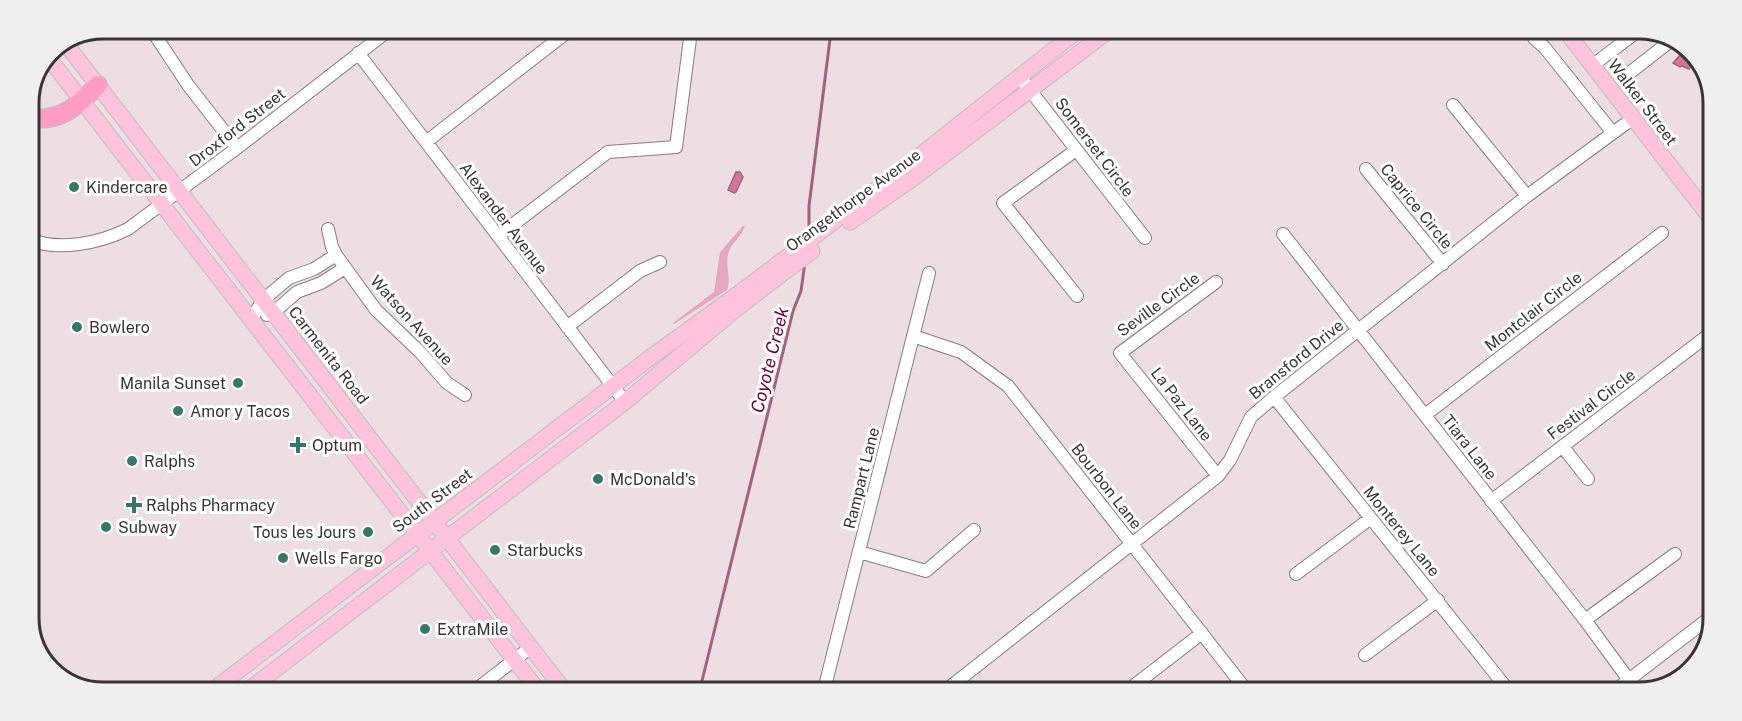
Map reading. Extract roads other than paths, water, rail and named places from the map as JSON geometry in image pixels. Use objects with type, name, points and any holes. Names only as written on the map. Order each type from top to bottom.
[{"type":"highway","points":[[39,119],[62,115],[82,101],[98,85]]},
{"type":"main road","name":"Orangethorpe Avenue","points":[[612,386],[737,302],[862,207],[1067,39]]},
{"type":"main road","name":"Orangethorpe Avenue","points":[[862,207],[915,177],[1098,39]]},
{"type":"main road","name":"Walker Street","points":[[1572,39],[1703,209]]},
{"type":"main road","name":"Carmenita Road","points":[[70,49],[558,682]]},
{"type":"main road","points":[[53,64],[532,682]]},
{"type":"main road","name":"Orangethorpe Avenue","points":[[624,402],[737,302]]},
{"type":"main road","name":"South Street","points":[[225,682],[612,386]]},
{"type":"main road","points":[[259,682],[624,402]]},
{"type":"street","points":[[157,39],[188,86],[237,148]]},
{"type":"street","name":"Droxford Street","points":[[39,242],[63,245],[112,237],[128,229],[377,39]]},
{"type":"street","points":[[426,142],[558,39]]},
{"type":"street","points":[[498,236],[608,152],[676,147],[690,39]]},
{"type":"street","points":[[1535,39],[1545,48],[1613,134]]},
{"type":"street","points":[[1593,65],[1627,39]]},
{"type":"street","points":[[1632,71],[1665,45]]},
{"type":"street","name":"Alexander Avenue","points":[[358,53],[624,402]]},
{"type":"street","name":"Somerset Circle","points":[[1019,76],[1144,238]]},
{"type":"street","points":[[1453,105],[1527,196]]},
{"type":"street","name":"Bransford Drive","points":[[956,682],[1218,476],[1230,460],[1251,417],[1274,397],[1527,196],[1632,119]]},
{"type":"street","points":[[1076,150],[1004,203],[1077,296]]},
{"type":"street","name":"Caprice Circle","points":[[1366,169],[1443,264]]},
{"type":"street","name":"Watson Avenue","points":[[328,229],[336,255],[376,310],[421,353],[447,383],[465,395]]},
{"type":"street","name":"Montclair Circle","points":[[1425,415],[1662,233]]},
{"type":"street","name":"Tiara Lane","points":[[1283,234],[1586,620],[1629,680]]},
{"type":"street","points":[[251,320],[268,306],[289,279],[314,269],[336,255]]},
{"type":"street","points":[[567,327],[640,271],[660,262]]},
{"type":"street","points":[[268,306],[321,283],[345,268]]},
{"type":"street","name":"Rampart Lane","points":[[826,682],[929,273]]},
{"type":"street","name":"Seville Circle","points":[[1120,353],[1216,282]]},
{"type":"street","name":"Bourbon Lane","points":[[913,336],[960,352],[1008,386],[1240,682]]},
{"type":"street","name":"Festival Circle","points":[[1491,501],[1703,339]]},
{"type":"street","name":"La Paz Lane","points":[[1120,353],[1218,476]]},
{"type":"street","name":"Monterey Lane","points":[[1274,397],[1438,600],[1496,682]]},
{"type":"street","points":[[1563,447],[1588,479]]},
{"type":"street","points":[[1296,574],[1371,518]]},
{"type":"street","points":[[859,552],[926,571],[974,530]]},
{"type":"street","points":[[1586,620],[1675,554]]},
{"type":"street","points":[[1365,655],[1438,600]]},
{"type":"street","points":[[1626,682],[1703,623]]},
{"type":"street","points":[[1139,682],[1202,633]]},
{"type":"street","points":[[486,682],[531,647]]},
{"type":"waterway","name":"Coyote Creek","points":[[809,235],[809,206],[830,39]]},
{"type":"waterway","name":"Coyote Creek","points":[[702,682],[793,311],[801,291],[805,262]]},
{"type":"place","name":"Kindercare","points":[[74,187]]},
{"type":"place","name":"Bowlero","points":[[77,327]]},
{"type":"place","name":"Manila Sunset","points":[[238,383]]},
{"type":"place","name":"Amor y Tacos","points":[[178,411]]},
{"type":"place","name":"Optum","points":[[298,445]]},
{"type":"place","name":"Ralphs","points":[[132,461]]},
{"type":"place","name":"McDonald's","points":[[598,479]]},
{"type":"place","name":"Ralphs Pharmacy","points":[[134,505]]},
{"type":"place","name":"Subway","points":[[106,527]]},
{"type":"place","name":"Tous les Jours","points":[[368,532]]},
{"type":"place","name":"Starbucks","points":[[495,550]]},
{"type":"place","name":"Wells Fargo","points":[[283,558]]},
{"type":"place","name":"ExtraMile","points":[[425,629]]}]
